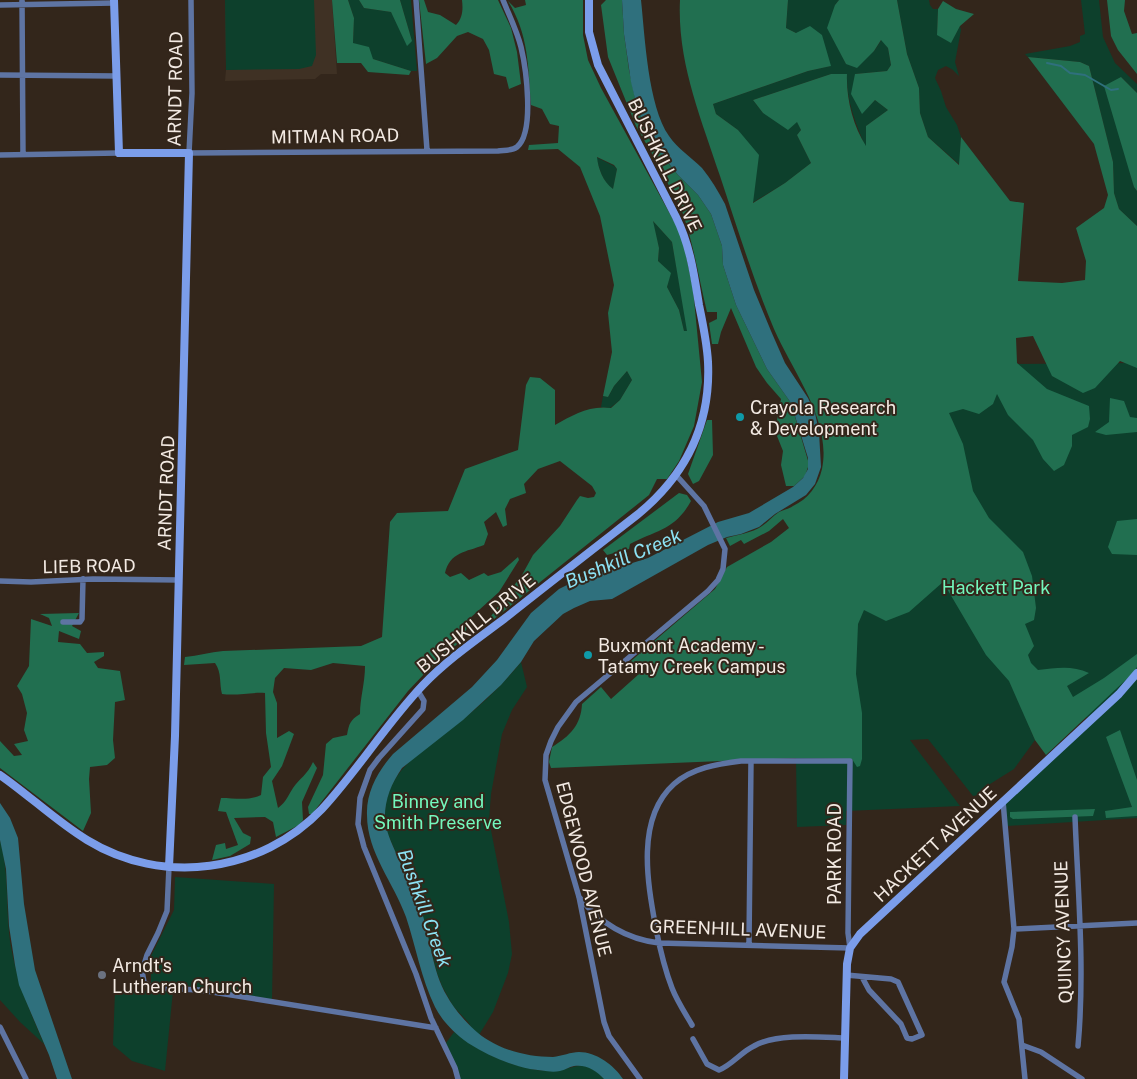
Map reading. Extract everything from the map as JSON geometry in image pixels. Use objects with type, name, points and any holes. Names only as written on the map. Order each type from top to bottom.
[{"type":"main road","name":"BUSHKILL DRIVE","points":[[0,775],[85,839],[132,861],[169,867],[203,867],[235,861],[262,852],[296,832],[326,804],[418,691],[451,659],[645,509],[664,491],[676,476],[696,437],[703,416],[708,390],[707,353],[692,259],[685,235],[598,65],[589,32],[589,0]]},
{"type":"main road","points":[[114,2],[119,153]]},
{"type":"main road","name":"MITMAN ROAD","points":[[119,153],[189,153]]},
{"type":"main road","name":"ARNDT ROAD","points":[[169,867],[179,580],[189,153]]},
{"type":"main road","name":"HACKETT AVENUE","points":[[850,948],[860,934],[1119,694],[1137,673]]},
{"type":"main road","points":[[844,1079],[846,974],[850,948]]},
{"type":"street","name":"ARNDT ROAD","points":[[189,153],[192,93],[191,0]]},
{"type":"street","points":[[416,0],[427,150]]},
{"type":"street","name":"MITMAN ROAD","points":[[189,153],[515,149],[526,133],[524,63],[518,38],[503,0]]},
{"type":"street","points":[[0,5],[114,2]]},
{"type":"street","points":[[22,3],[23,154]]},
{"type":"street","points":[[0,75],[117,76]]},
{"type":"street","name":"MITMAN ROAD","points":[[0,155],[119,153]]},
{"type":"street","name":"EDGEWOOD AVENUE","points":[[640,1079],[609,1036],[604,1022],[579,897],[545,780],[545,766],[550,741],[576,702],[714,586],[723,569],[725,549],[700,501],[676,476]]},
{"type":"street","points":[[63,622],[80,622],[82,619],[83,579]]},
{"type":"street","name":"LIEB ROAD","points":[[0,581],[31,582],[83,579],[179,580]]},
{"type":"street","points":[[418,691],[424,701],[423,710],[370,770],[360,798],[358,824],[364,847],[458,1079]]},
{"type":"street","name":"PARK ROAD","points":[[751,761],[850,760],[848,933],[850,948]]},
{"type":"street","points":[[692,1025],[672,988],[659,943],[650,887],[648,859],[648,839],[652,820],[659,803],[673,785],[685,776],[701,768],[751,761],[749,944]]},
{"type":"street","points":[[1003,801],[1014,929],[1012,953],[1004,982],[1018,1019],[1025,1079]]},
{"type":"street","name":"QUINCY AVENUE","points":[[1075,817],[1081,1018],[1078,1046]]},
{"type":"street","name":"ARNDT ROAD","points":[[169,867],[167,911],[144,962],[142,971],[144,982],[148,985],[155,988],[200,990],[436,1028]]},
{"type":"street","name":"GREENHILL AVENUE","points":[[579,897],[595,916],[614,929],[633,938],[659,943],[850,948]]},
{"type":"street","points":[[1014,929],[1137,923]]},
{"type":"street","points":[[846,974],[891,979],[898,982],[922,1033],[919,1037],[907,1038],[901,1024],[869,990],[862,976]]},
{"type":"street","points":[[0,1027],[26,1079]]},
{"type":"street","points":[[693,1039],[702,1056],[712,1067],[719,1070],[746,1050],[766,1041],[806,1036],[845,1038]]},
{"type":"street","points":[[1022,1045],[1042,1052],[1082,1079]]},
{"type":"shaded area","points":[[225,0],[332,0],[337,74],[321,74],[315,79],[225,81]]},
{"type":"green space","points":[[225,0],[314,0],[316,55],[312,66],[299,69],[226,70]]},
{"type":"green space","points":[[332,0],[348,0],[354,18],[353,43],[369,47],[373,59],[411,71],[409,75],[368,72],[361,63],[337,63]]},
{"type":"green space","points":[[348,0],[359,0],[364,8],[391,12],[412,41],[400,0],[411,0],[417,71],[411,71],[373,59],[353,43],[354,18]]},
{"type":"green space","points":[[359,0],[400,0],[412,41],[407,46],[391,12],[364,8]]},
{"type":"green space","points":[[419,0],[424,0],[428,12],[440,15],[456,25],[462,13],[462,0],[498,0],[511,28],[517,52],[521,84],[509,89],[506,77],[494,74],[489,50],[483,39],[468,32],[457,36],[437,58],[426,64]]},
{"type":"green space","points":[[525,0],[583,0],[583,35],[588,60],[601,88],[682,236],[693,289],[702,382],[694,426],[679,461],[667,479],[657,479],[649,495],[494,619],[491,616],[522,575],[533,555],[560,526],[580,496],[594,497],[596,493],[592,486],[560,461],[538,469],[524,484],[526,493],[510,499],[505,509],[507,525],[503,527],[496,512],[484,522],[488,534],[484,545],[465,551],[455,557],[447,566],[445,573],[450,577],[461,573],[469,580],[484,573],[488,576],[501,572],[518,557],[519,560],[499,592],[469,619],[464,638],[408,691],[312,814],[309,814],[308,807],[323,775],[326,744],[333,738],[347,735],[350,723],[360,714],[365,666],[333,663],[311,670],[284,668],[275,678],[273,692],[277,703],[277,738],[289,731],[294,734],[282,766],[272,781],[278,808],[313,762],[317,768],[302,802],[303,820],[299,825],[276,837],[273,822],[265,817],[234,818],[243,833],[251,837],[250,844],[230,856],[212,860],[216,845],[225,843],[226,849],[238,845],[226,812],[218,811],[221,798],[247,799],[261,795],[263,777],[271,767],[266,733],[265,693],[222,694],[220,674],[215,663],[184,665],[185,657],[223,651],[361,646],[382,637],[390,522],[397,513],[448,511],[465,469],[518,450],[526,385],[530,377],[540,378],[555,390],[555,425],[588,409],[611,408],[620,400],[632,380],[627,371],[614,386],[608,397],[603,396],[612,352],[608,313],[614,285],[600,216],[580,167],[558,149],[528,150],[529,145],[558,143],[559,126],[550,124],[542,109],[531,105],[524,39],[508,1],[515,8],[526,5]],"holes":[[[597,157],[614,165],[617,169],[613,189],[606,183]],[[653,221],[672,242],[687,331],[684,331],[679,310],[667,287],[671,273],[658,261],[659,248]]]},
{"type":"green space","points":[[606,0],[622,0],[629,70],[637,107],[646,129],[664,158],[698,195],[711,214],[722,246],[723,265],[736,305],[767,369],[791,403],[809,464],[805,476],[794,486],[786,486],[781,465],[783,451],[775,431],[781,399],[756,367],[731,308],[718,344],[712,344],[709,323],[717,319],[717,312],[707,312],[683,214],[665,177],[662,164],[655,159],[636,126],[608,57],[601,5]]},
{"type":"green space","points":[[680,0],[788,0],[786,28],[796,33],[810,26],[822,35],[831,66],[808,71],[713,104],[716,114],[738,130],[759,155],[753,203],[785,183],[811,163],[797,135],[801,130],[797,122],[788,130],[763,113],[753,100],[831,74],[847,74],[851,111],[857,130],[866,146],[866,126],[888,110],[875,100],[862,114],[851,94],[855,74],[887,71],[891,65],[888,48],[881,40],[874,51],[857,68],[846,64],[827,28],[835,5],[839,0],[897,0],[907,54],[919,88],[920,113],[928,137],[959,165],[961,137],[1010,201],[1024,203],[1018,281],[1062,283],[1085,280],[1086,261],[1076,228],[1104,208],[1108,195],[1094,144],[1028,57],[1080,62],[1089,66],[1113,162],[1114,193],[1119,209],[1137,226],[1137,368],[1120,361],[1095,388],[1083,393],[1052,376],[1033,336],[1016,338],[1017,363],[1047,389],[1089,406],[1090,419],[1088,427],[1072,435],[1072,446],[1064,465],[1054,471],[1043,459],[1033,440],[1008,415],[997,394],[993,404],[979,414],[963,409],[949,413],[963,444],[973,491],[989,518],[1023,552],[1032,576],[1036,608],[1034,620],[1025,624],[1034,646],[1028,655],[1031,663],[1038,670],[1070,668],[1089,673],[1067,686],[1073,697],[1104,678],[1137,654],[1137,667],[1133,673],[1046,755],[1035,740],[1009,681],[986,655],[943,582],[909,612],[886,621],[864,610],[858,624],[856,674],[862,713],[862,759],[860,766],[857,767],[852,759],[796,758],[551,768],[549,762],[552,747],[564,739],[577,724],[582,704],[601,687],[611,699],[639,674],[631,661],[715,589],[727,567],[771,542],[789,528],[783,519],[769,531],[744,544],[741,540],[730,546],[726,538],[758,528],[779,512],[803,500],[815,486],[822,469],[824,451],[816,414],[766,310],[698,111],[682,46]]},
{"type":"green space","points":[[788,0],[839,0],[835,5],[838,47],[846,64],[874,51],[882,39],[888,48],[891,65],[887,71],[855,74],[862,113],[875,100],[888,110],[866,126],[866,148],[850,103],[847,74],[831,74],[753,100],[763,113],[797,121],[801,130],[797,135],[811,163],[785,183],[752,203],[755,182],[738,130],[716,114],[713,104],[808,71],[830,66],[796,33],[786,28]]},
{"type":"green space","points":[[897,0],[929,0],[933,9],[938,9],[937,34],[951,42],[960,26],[961,30],[955,62],[959,76],[946,66],[938,70],[935,78],[946,107],[957,125],[961,137],[960,165],[928,137],[920,113],[919,88],[907,54]]},
{"type":"green space","points":[[1081,0],[1099,0],[1103,37],[1115,63],[1137,84],[1137,93],[1121,77],[1134,187],[1137,191],[1137,226],[1119,209],[1114,193],[1113,162],[1089,66],[1080,62],[1028,57],[1025,54],[1070,46],[1080,42],[1080,36],[1085,34]]},
{"type":"green space","points":[[1107,0],[1125,0],[1124,11],[1132,34],[1137,33],[1137,74],[1118,50],[1111,36]]},
{"type":"green space","points":[[943,1],[956,9],[974,14],[960,26],[951,43],[937,35],[938,9]]},
{"type":"green space","points":[[1121,77],[1137,93],[1137,191],[1134,187],[1104,86]]},
{"type":"green space","points":[[596,157],[617,169],[613,190],[604,179]]},
{"type":"green space","points":[[652,220],[672,242],[688,331],[684,331],[679,310],[667,287],[670,273],[658,261],[659,248]]},
{"type":"green space","name":"Hackett Park","points":[[1137,363],[1137,818],[1007,826],[1003,801],[1090,720],[1086,716],[1029,726],[1035,740],[1014,769],[990,784],[982,794],[973,796],[928,739],[910,740],[960,806],[846,811],[846,825],[797,827],[796,758],[852,759],[853,762],[862,428],[1006,364]]},
{"type":"green space","points":[[627,371],[632,380],[620,400],[610,408],[601,407],[603,396],[608,397],[614,386]]},
{"type":"green space","points":[[1110,398],[1124,401],[1130,417],[1137,418],[1137,432],[1106,435],[1095,432],[1109,422]]},
{"type":"green space","points":[[707,420],[712,420],[713,455],[699,481],[693,484],[688,474]]},
{"type":"green space","points":[[679,493],[687,495],[691,501],[679,518],[665,528],[630,544],[629,549],[607,555],[603,550]]},
{"type":"green space","points":[[1137,519],[1137,555],[1112,554],[1108,547],[1117,521]]},
{"type":"green space","points":[[79,613],[72,626],[81,631],[79,639],[59,631],[58,642],[80,644],[87,653],[104,652],[104,656],[94,662],[98,668],[120,671],[125,700],[115,702],[113,740],[115,758],[107,765],[90,767],[91,813],[83,831],[0,768],[0,741],[14,756],[22,755],[14,744],[28,741],[24,730],[27,713],[22,694],[17,686],[29,666],[31,619],[52,626],[49,618],[40,614]]},
{"type":"green space","name":"Binney and Smith Preserve","points":[[521,662],[527,687],[512,710],[502,734],[491,794],[489,820],[509,922],[512,954],[508,973],[493,1012],[479,1035],[453,1006],[442,986],[421,911],[387,832],[385,812],[388,794],[395,779],[405,766],[432,742],[478,707]]},
{"type":"green space","points":[[1120,730],[1137,780],[1137,816],[1106,818],[1105,811],[1132,807],[1106,737]]},
{"type":"green space","points":[[1095,809],[1093,816],[1013,819],[1010,817],[1010,812]]},
{"type":"green space","points":[[0,840],[5,866],[11,947],[24,996],[44,1044],[0,1000]]},
{"type":"green space","points":[[175,877],[274,884],[272,1000],[189,986],[151,984],[151,956],[174,910]]},
{"type":"green space","points":[[115,991],[173,991],[165,1071],[132,1061],[113,1045]]},
{"type":"green space","points":[[454,1032],[471,1044],[507,1062],[536,1070],[551,1071],[584,1066],[597,1072],[604,1079],[460,1079],[446,1043]]},
{"type":"water","points":[[622,0],[641,0],[652,90],[662,123],[669,136],[680,149],[702,168],[725,204],[754,290],[771,331],[785,363],[808,398],[815,413],[819,432],[821,467],[815,484],[806,495],[775,514],[759,527],[708,545],[612,599],[590,601],[563,614],[534,641],[521,662],[501,685],[463,720],[402,768],[389,793],[385,814],[389,836],[422,913],[438,976],[450,1002],[471,1027],[503,1048],[528,1055],[545,1057],[576,1052],[592,1054],[604,1060],[623,1079],[604,1079],[595,1071],[583,1066],[574,1066],[562,1071],[553,1072],[513,1065],[475,1047],[449,1027],[438,1012],[430,996],[406,917],[371,842],[368,829],[367,806],[374,782],[382,767],[393,754],[472,687],[497,660],[531,613],[559,589],[599,569],[623,566],[648,558],[718,522],[749,513],[793,487],[803,478],[808,469],[808,458],[791,403],[767,369],[736,305],[723,265],[722,246],[711,214],[698,195],[678,175],[658,150],[646,129],[637,107],[631,82],[624,34]]},
{"type":"water","points":[[0,803],[10,818],[18,838],[24,904],[35,970],[72,1079],[57,1079],[49,1055],[19,985],[9,926],[6,869],[0,840]]},
{"type":"waterway","points":[[1047,63],[1061,66],[1070,73],[1085,75],[1111,90],[1118,89]]},
{"type":"place","name":"Crayola Research & Development","points":[[740,417]]},
{"type":"place","name":"Buxmont Academy - Tatamy Creek Campus","points":[[588,655]]},
{"type":"place","name":"Arndt's Lutheran Church","points":[[102,975]]},
{"type":"water label","name":"Bushkill Creek","points":[[623,558]]},
{"type":"water label","name":"Bushkill Creek","points":[[425,908]]}]
